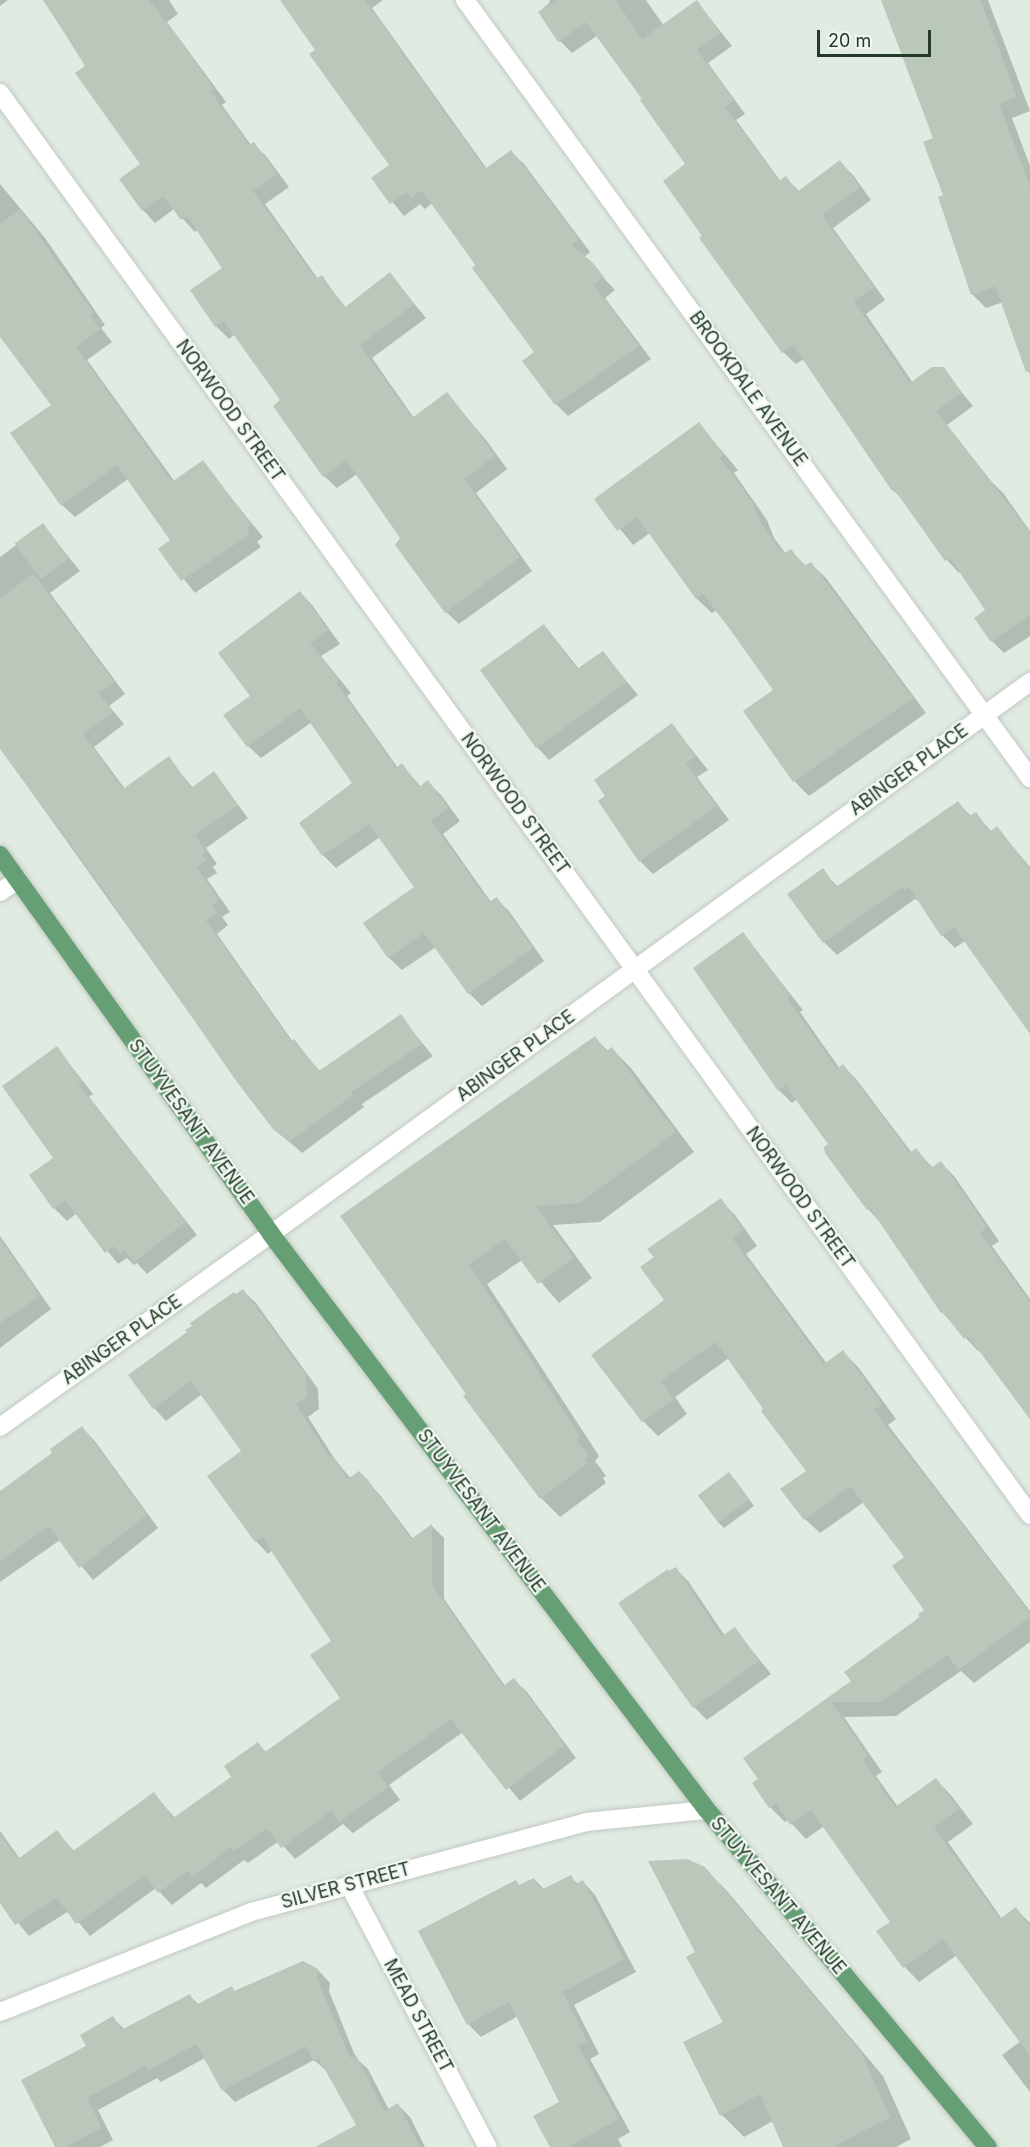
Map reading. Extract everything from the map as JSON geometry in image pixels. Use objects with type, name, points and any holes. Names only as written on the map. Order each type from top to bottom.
[{"type":"main road","name":"STUYVESANT AVENUE","points":[[0,855],[272,1234],[706,1810],[988,2147]]},
{"type":"street","name":"BROOKDALE AVENUE","points":[[465,0],[1030,778]]},
{"type":"street","name":"NORWOOD STREET","points":[[0,93],[1030,1515]]},
{"type":"street","name":"ABINGER PLACE","points":[[0,1427],[272,1234],[1030,682]]},
{"type":"street","points":[[0,892],[18,880]]},
{"type":"street","name":"SILVER STREET","points":[[0,2012],[251,1912],[586,1822],[706,1810]]},
{"type":"street","name":"MEAD STREET","points":[[349,1886],[488,2147]]},
{"type":"building","points":[[44,0],[149,0],[187,49],[214,89],[211,92],[249,145],[254,142],[277,174],[253,191],[316,279],[322,275],[344,308],[390,272],[414,304],[360,345],[412,418],[447,392],[473,425],[495,456],[464,479],[520,557],[445,613],[395,545],[400,538],[346,460],[323,477],[273,406],[280,400],[224,321],[215,327],[190,290],[222,268],[187,216],[181,220],[163,196],[142,211],[119,179],[140,164],[75,73],[85,66]]},
{"type":"building","points":[[280,0],[365,0],[485,169],[511,150],[579,239],[571,245],[593,263],[604,277],[594,285],[639,346],[555,405],[522,361],[534,352],[472,268],[476,265],[421,190],[411,198],[407,192],[390,204],[371,178],[389,165],[309,54],[315,50]]},
{"type":"building","points":[[556,0],[618,0],[616,1],[642,39],[697,0],[720,33],[697,50],[734,100],[725,107],[779,181],[786,176],[797,192],[840,160],[860,187],[822,215],[874,287],[854,301],[910,383],[932,367],[944,367],[962,393],[936,411],[1030,532],[1030,615],[991,642],[974,618],[985,610],[950,558],[945,561],[894,489],[892,491],[793,345],[782,353],[699,238],[702,236],[663,181],[685,164],[640,100],[642,99],[586,22],[558,42],[538,12]]},
{"type":"building","points":[[881,0],[980,0],[1017,97],[999,104],[1030,186],[1030,371],[1026,372],[995,286],[971,295],[938,197],[943,195],[923,142],[933,138]]},
{"type":"building","points":[[20,209],[93,312],[90,315],[100,329],[76,347],[172,482],[203,460],[251,524],[246,528],[250,534],[181,581],[158,549],[170,540],[117,465],[61,506],[10,433],[51,405],[0,337],[0,224]]},
{"type":"building","points":[[699,422],[724,455],[720,458],[753,503],[760,522],[783,554],[791,549],[804,566],[811,562],[913,698],[793,782],[743,711],[773,690],[703,594],[696,599],[637,517],[617,531],[594,499]]},
{"type":"building","points":[[43,523],[69,559],[41,579],[15,544]]},
{"type":"building","points":[[33,573],[114,682],[99,693],[113,712],[83,734],[123,789],[169,756],[191,788],[214,771],[238,805],[195,835],[206,852],[202,854],[206,860],[197,867],[219,900],[212,905],[217,913],[206,921],[291,1041],[294,1039],[319,1071],[401,1014],[422,1044],[351,1092],[353,1095],[289,1142],[273,1129],[237,1082],[93,875],[0,749],[0,599]]},
{"type":"building","points":[[300,591],[328,630],[310,643],[340,680],[336,683],[396,768],[402,763],[419,787],[428,780],[448,808],[431,821],[489,902],[497,897],[533,948],[468,994],[424,933],[388,958],[363,923],[414,887],[369,824],[322,856],[299,823],[352,783],[300,708],[247,747],[223,715],[250,696],[218,653]]},
{"type":"building","points":[[544,624],[577,669],[603,651],[627,682],[536,748],[480,670]]},
{"type":"building","points":[[672,723],[696,756],[686,764],[717,806],[639,862],[598,801],[605,796],[594,780]]},
{"type":"building","points":[[958,801],[969,816],[976,812],[990,832],[997,826],[1030,869],[1030,1034],[954,927],[941,936],[909,887],[904,890],[902,887],[823,943],[787,894],[823,868],[836,887]]},
{"type":"building","points":[[743,932],[791,996],[788,999],[837,1069],[843,1064],[910,1153],[916,1148],[931,1168],[941,1161],[987,1227],[980,1233],[1030,1302],[1030,1419],[968,1336],[964,1339],[943,1312],[941,1313],[870,1208],[867,1210],[825,1153],[824,1147],[828,1144],[785,1085],[778,1091],[693,968]]},
{"type":"building","points":[[595,1036],[606,1051],[612,1047],[651,1102],[653,1101],[676,1132],[580,1203],[536,1206],[574,1258],[538,1284],[505,1239],[469,1264],[580,1436],[577,1441],[589,1456],[585,1459],[588,1463],[540,1499],[463,1396],[466,1394],[340,1216]]},
{"type":"building","points":[[57,1046],[82,1081],[78,1084],[186,1222],[134,1262],[124,1250],[120,1254],[114,1246],[105,1253],[65,1200],[53,1209],[29,1175],[53,1158],[2,1086]]},
{"type":"building","points":[[721,1198],[743,1230],[732,1238],[824,1364],[843,1350],[882,1404],[874,1410],[1030,1613],[1030,1617],[958,1670],[948,1655],[880,1702],[831,1702],[868,1756],[863,1760],[895,1807],[936,1778],[959,1809],[934,1827],[1000,1919],[1016,1907],[1030,1927],[1030,2056],[943,1939],[903,1968],[876,1931],[890,1922],[811,1810],[790,1825],[776,1804],[769,1808],[752,1783],[758,1779],[743,1758],[851,1681],[844,1672],[920,1617],[918,1614],[924,1610],[892,1566],[904,1557],[850,1486],[804,1520],[780,1489],[806,1471],[761,1411],[763,1409],[716,1342],[661,1381],[674,1399],[642,1422],[591,1355],[664,1300],[640,1267],[654,1257],[647,1249]]},
{"type":"building","points":[[0,1239],[40,1296],[0,1323]]},
{"type":"building","points":[[243,1289],[306,1375],[307,1396],[296,1404],[329,1457],[332,1455],[348,1479],[359,1471],[368,1480],[411,1539],[432,1524],[432,1585],[503,1686],[514,1678],[565,1745],[506,1790],[451,1719],[378,1772],[388,1787],[339,1822],[331,1811],[281,1848],[267,1828],[234,1851],[231,1847],[192,1877],[188,1871],[158,1893],[145,1875],[76,1924],[57,1898],[15,1925],[0,1903],[0,1834],[18,1859],[57,1830],[73,1851],[154,1792],[173,1818],[231,1777],[224,1766],[258,1742],[265,1752],[340,1698],[310,1655],[331,1641],[262,1537],[255,1542],[207,1476],[241,1451],[191,1381],[153,1409],[128,1375],[187,1332],[185,1330],[192,1326],[190,1323],[234,1292],[236,1294]]},
{"type":"building","points":[[82,1426],[147,1515],[79,1568],[49,1526],[0,1561],[0,1491],[52,1453],[50,1449]]},
{"type":"building","points":[[729,1472],[749,1499],[718,1523],[698,1495]]},
{"type":"building","points":[[676,1567],[722,1636],[735,1627],[759,1661],[693,1708],[618,1603],[668,1569],[669,1571]]},
{"type":"building","points":[[687,1859],[705,1867],[861,2052],[890,2117],[833,2147],[783,2147],[760,2094],[720,2116],[683,2042],[723,2022],[686,1957],[695,1952],[648,1861]]},
{"type":"building","points":[[571,1875],[576,1884],[583,1880],[624,1959],[563,1992],[587,2041],[578,2046],[619,2119],[568,2147],[550,2147],[533,2116],[559,2102],[509,2002],[467,2025],[418,1931],[516,1880],[519,1885],[534,1878],[541,1890]]},
{"type":"building","points":[[303,1961],[318,1969],[317,1978],[350,2058],[356,2055],[384,2111],[398,2103],[420,2147],[315,2147],[356,2125],[319,2059],[313,2061],[306,2046],[222,2091],[196,2044],[148,2071],[145,2066],[87,2098],[102,2128],[65,2147],[55,2147],[21,2080],[86,2046],[80,2035],[113,2016],[121,2030],[190,1994],[196,2005],[232,1986],[234,1991]]}]
